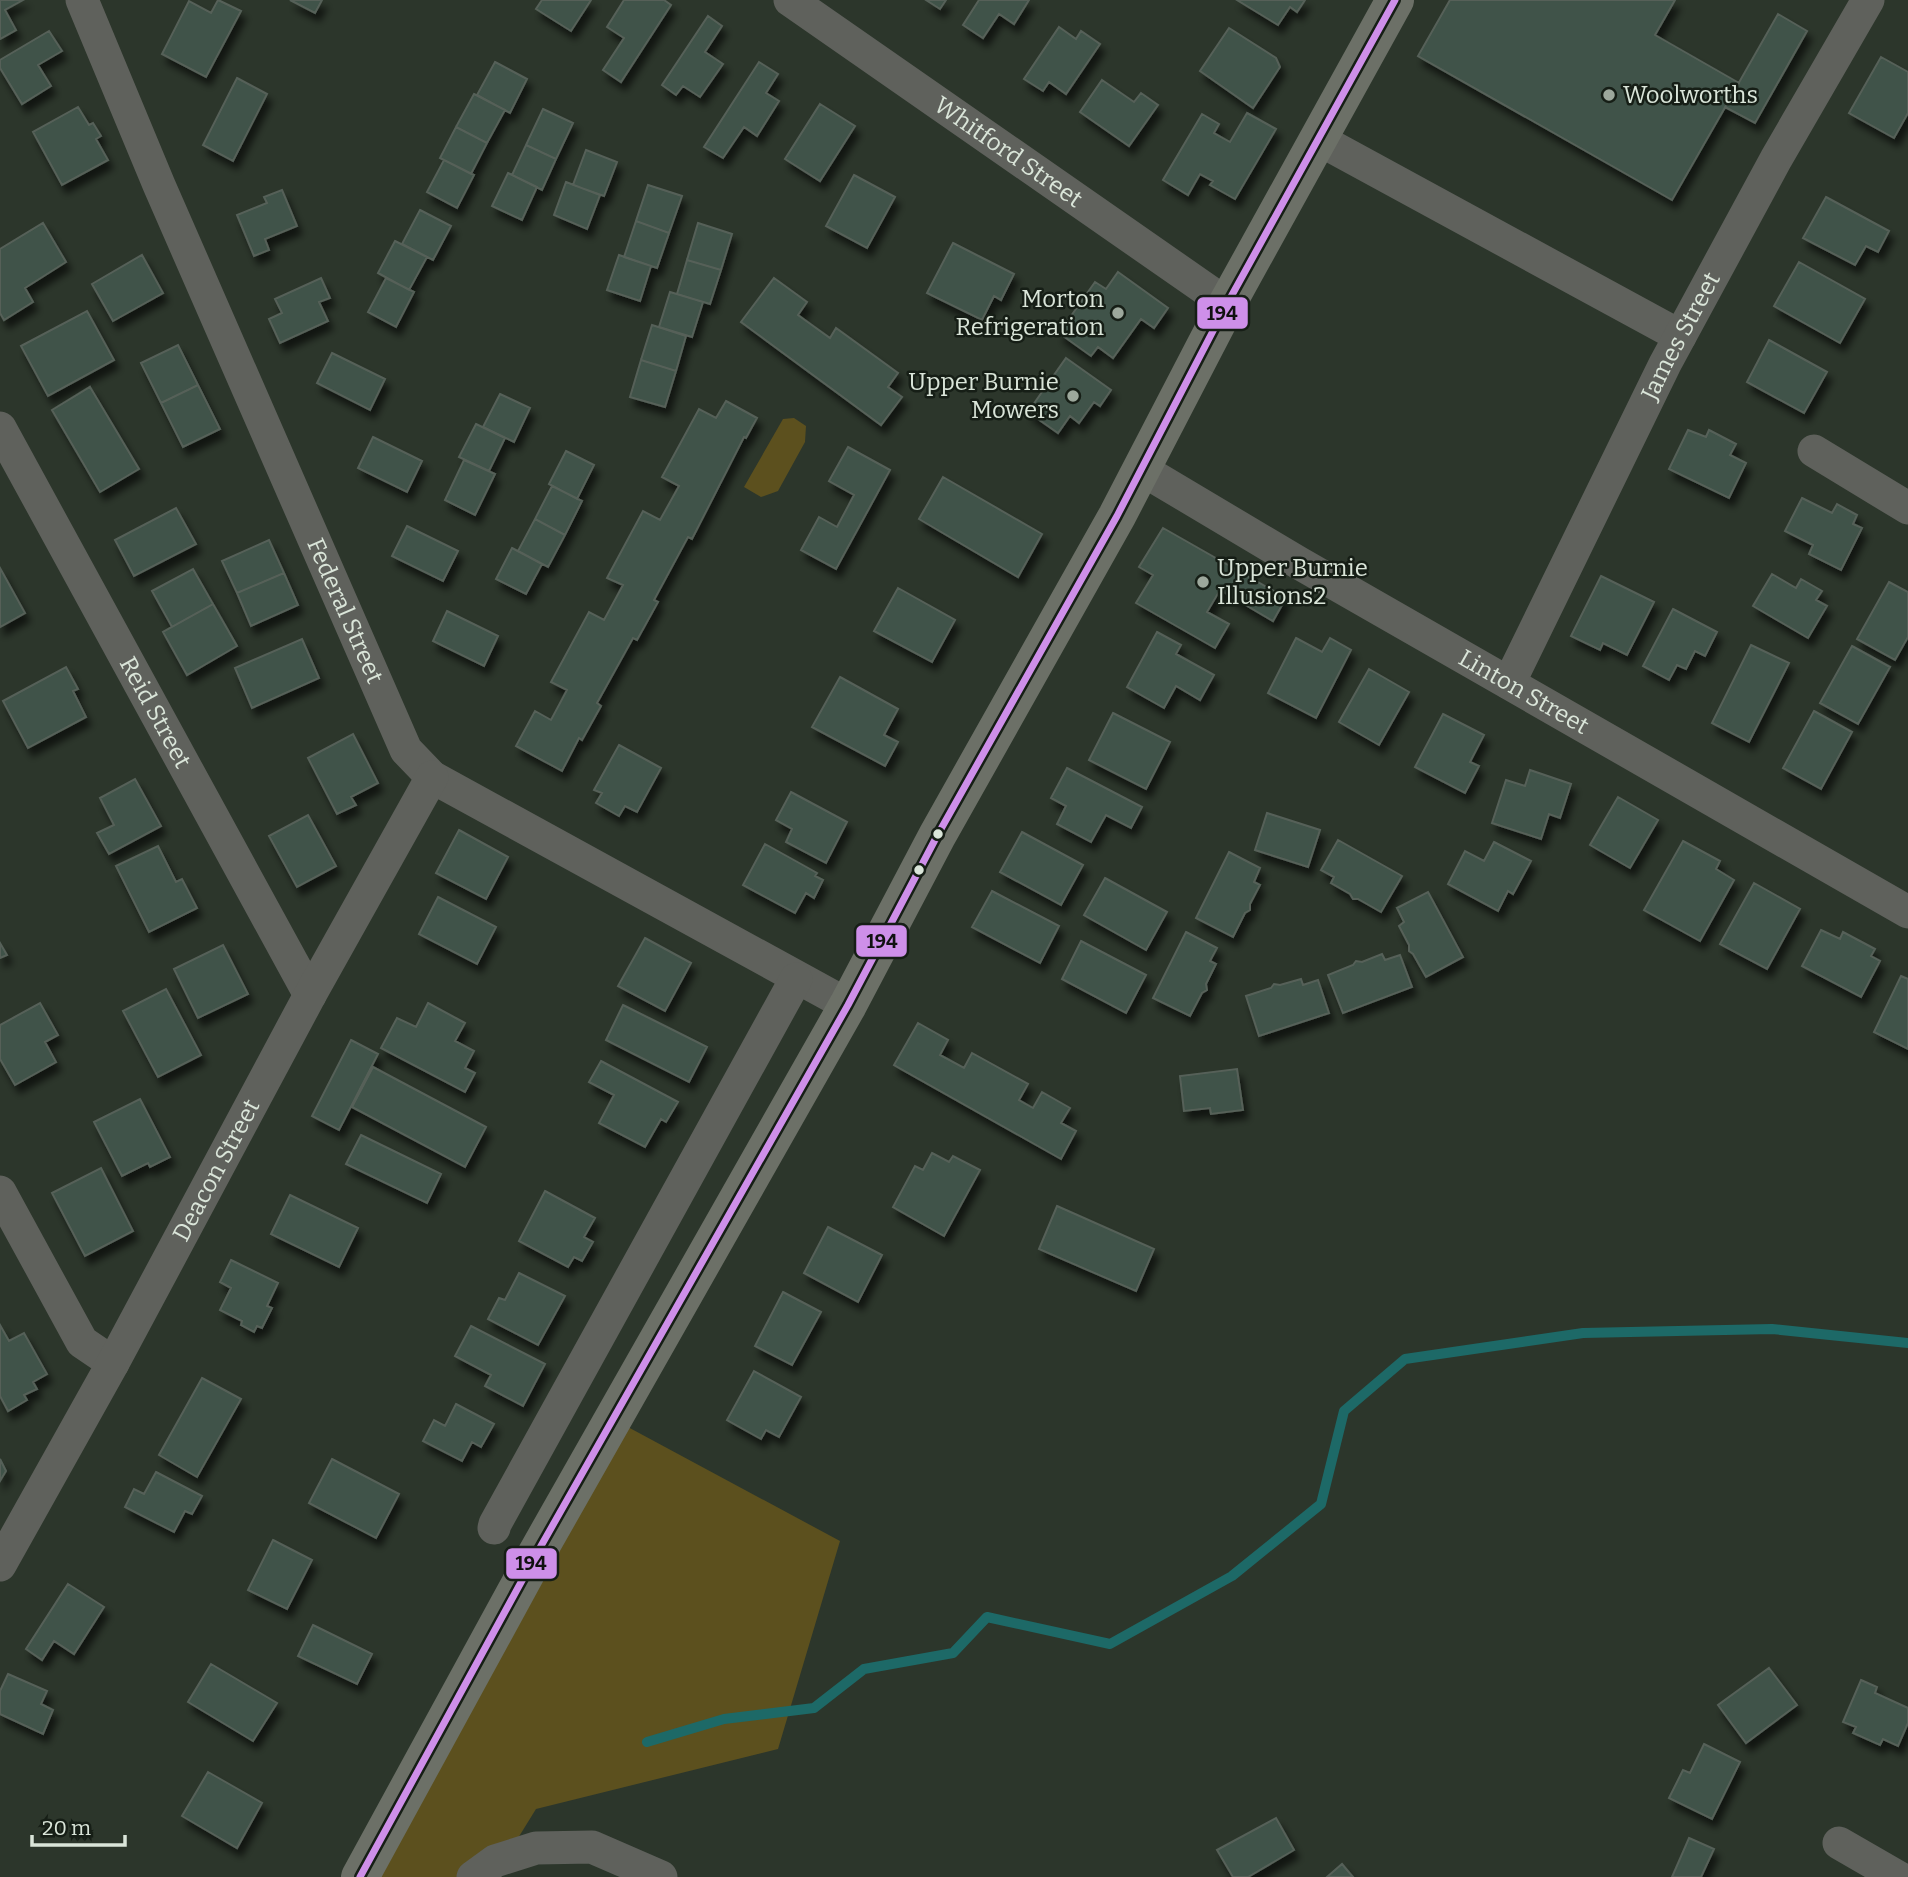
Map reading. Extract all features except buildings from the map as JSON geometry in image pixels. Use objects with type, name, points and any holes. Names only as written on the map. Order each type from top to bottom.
[{"type":"highway","points":[[360,1877],[537,1553],[848,1006],[944,824],[1141,469],[1227,303],[1395,0]]},
{"type":"street","name":"Federal Street","points":[[82,0],[159,184],[407,750],[432,777],[848,1006]]},
{"type":"street","name":"Whitford Street","points":[[790,0],[1227,303]]},
{"type":"street","name":"James Street","points":[[1510,682],[1587,520],[1680,337],[1776,159],[1868,0]]},
{"type":"street","points":[[1318,139],[1680,337]]},
{"type":"street","name":"Reid Street","points":[[0,428],[310,995]]},
{"type":"street","points":[[1814,451],[1908,508]]},
{"type":"street","name":"Linton Street","points":[[1141,469],[1299,563],[1908,912]]},
{"type":"street","name":"Deacon Street","points":[[0,1565],[113,1363],[310,995],[432,777]]},
{"type":"street","points":[[494,1528],[796,979]]},
{"type":"street","points":[[0,1192],[82,1342],[113,1363]]},
{"type":"street","points":[[1839,1843],[1898,1877]]},
{"type":"street","points":[[473,1877],[495,1861],[536,1849],[592,1847],[661,1877]]},
{"type":"shaded area","points":[[794,418],[806,426],[805,442],[778,491],[761,497],[744,487],[783,419]]},
{"type":"shaded area","points":[[613,1419],[840,1541],[778,1749],[536,1809],[494,1877],[360,1877]]},
{"type":"waterway","points":[[647,1742],[724,1719],[814,1708],[864,1669],[953,1653],[987,1617],[1110,1644],[1232,1576],[1321,1504],[1344,1411],[1405,1359],[1583,1333],[1772,1329],[1908,1343]]},
{"type":"transit line","name":"194","points":[[360,1877],[537,1553],[848,1005],[937,836],[1117,516],[1227,304],[1395,0]]},
{"type":"place","name":"Woolworths","points":[[1609,95]]},
{"type":"place","name":"Morton Refrigeration","points":[[1118,313]]},
{"type":"place","name":"Upper Burnie Mowers","points":[[1073,396]]},
{"type":"place","name":"Upper Burnie Illusions2","points":[[1203,582]]}]
